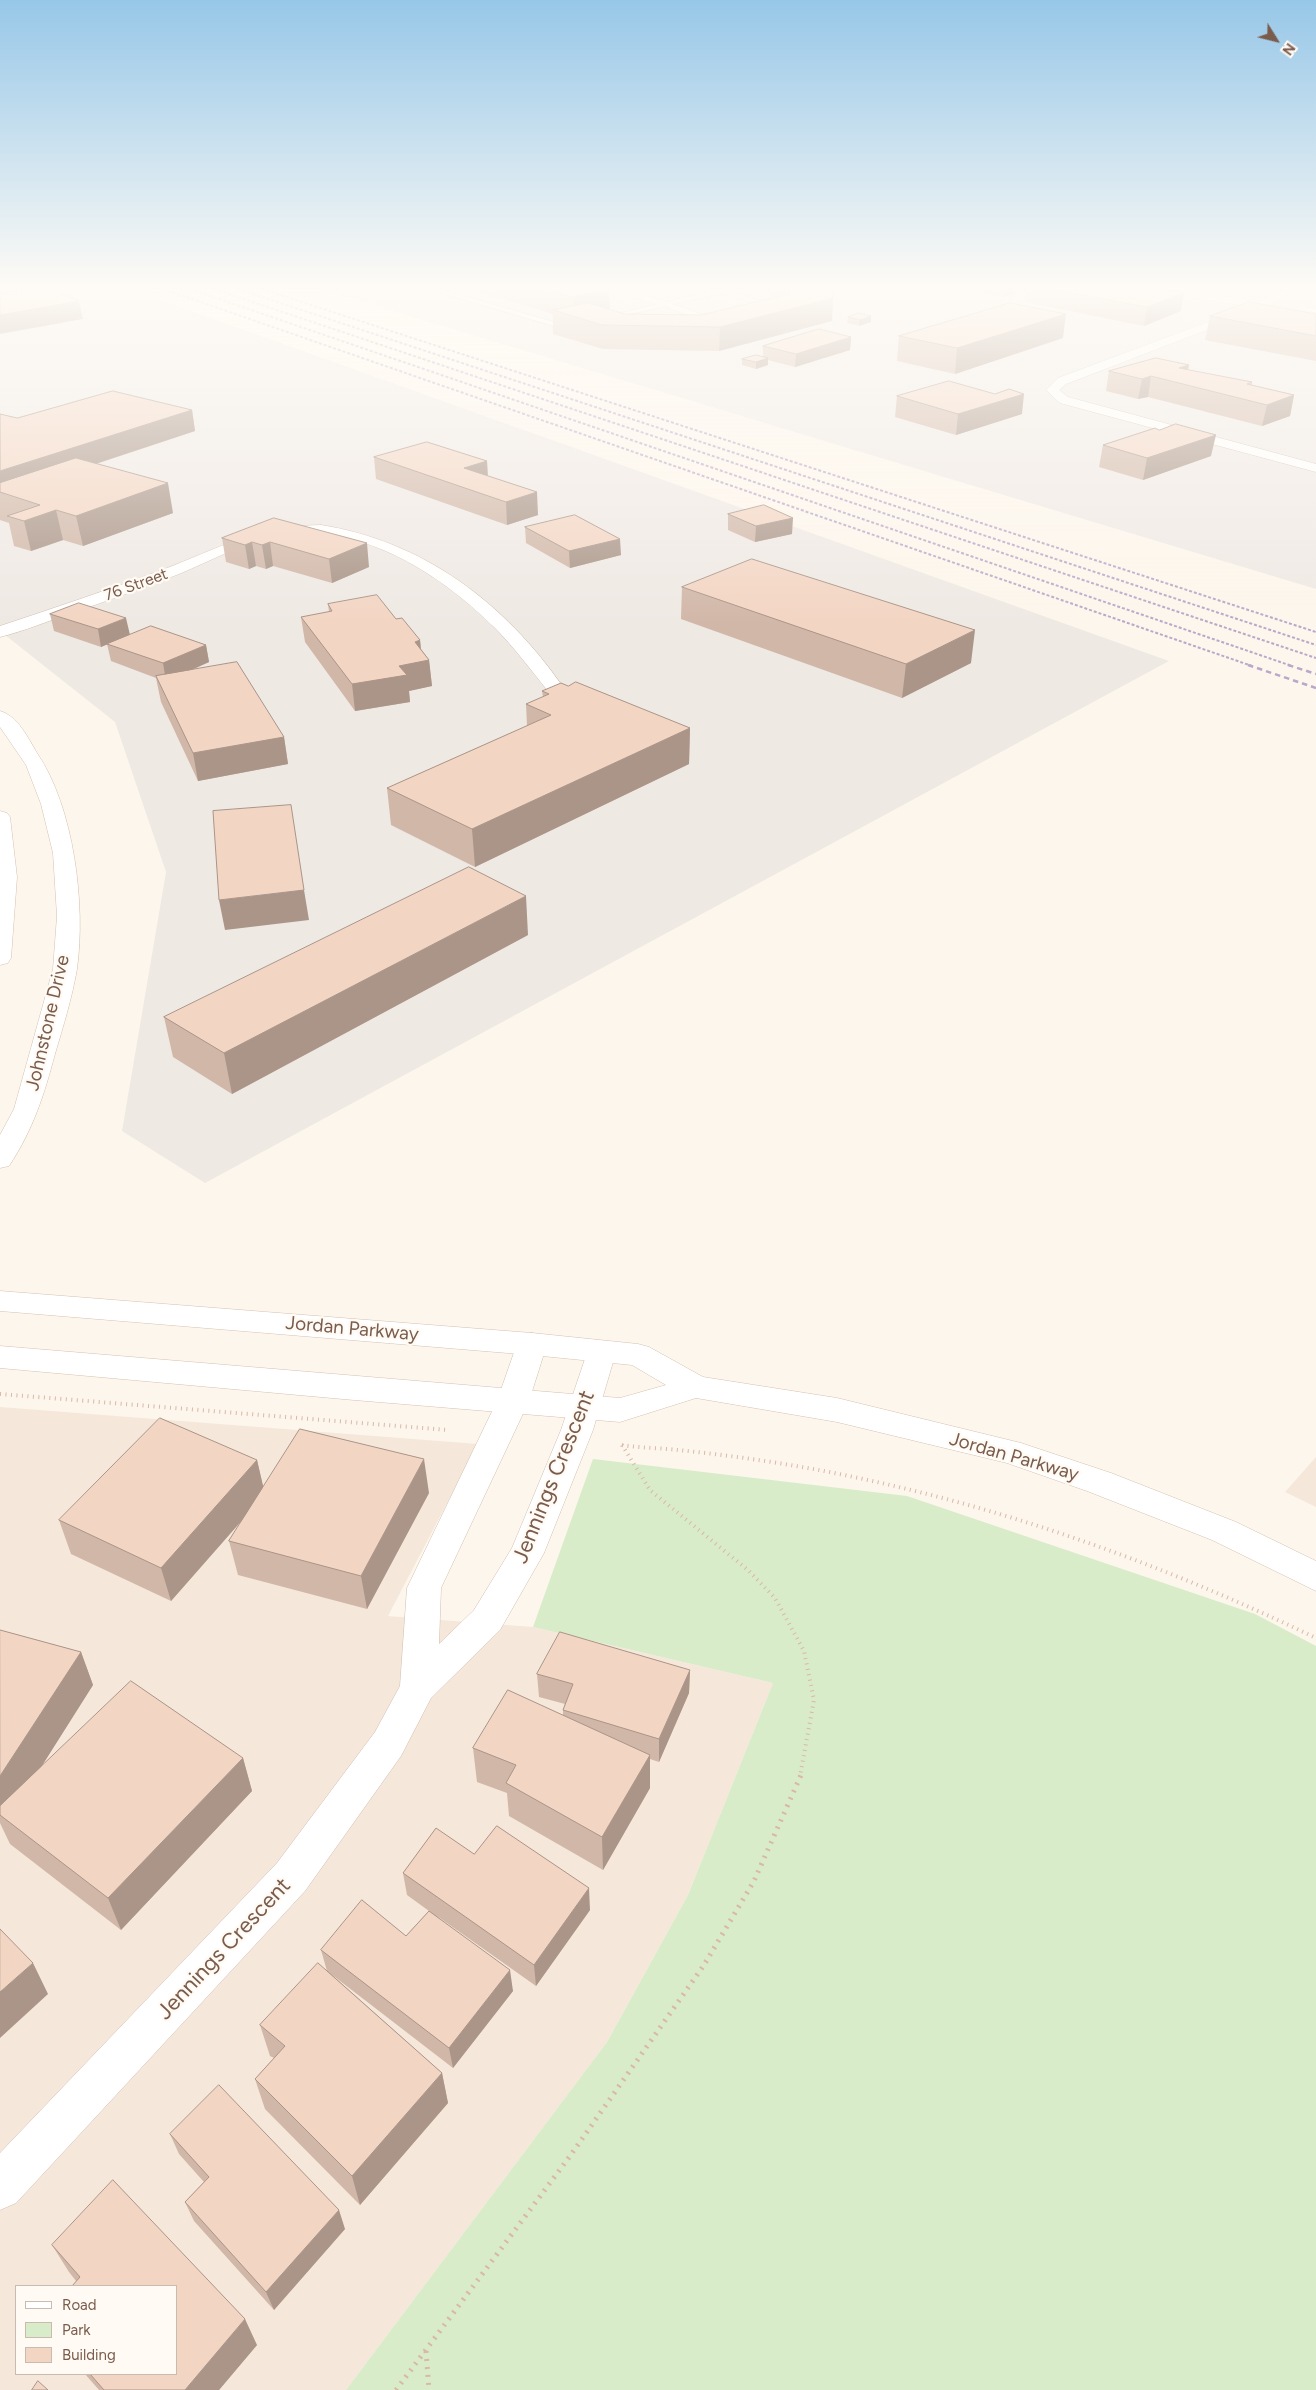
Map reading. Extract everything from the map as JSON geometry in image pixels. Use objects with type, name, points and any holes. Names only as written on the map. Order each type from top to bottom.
[{"type":"street","points":[[1066,401],[1316,468]]},
{"type":"street","name":"76 Street","points":[[0,632],[116,593],[271,534],[292,530],[325,530],[361,538],[405,554],[472,598],[494,618],[554,687]]},
{"type":"street","name":"Johnstone Drive","points":[[0,716],[10,726],[36,764],[51,804],[63,853],[68,916],[65,969],[51,1026],[27,1109],[0,1160]]},
{"type":"street","points":[[0,817],[6,876],[0,958]]},
{"type":"street","name":"Jordan Parkway","points":[[0,1301],[532,1344],[638,1355],[696,1387],[837,1410],[1010,1452],[1099,1482],[1224,1531],[1316,1577]]},
{"type":"street","name":"Jennings Crescent","points":[[418,1688],[424,1588],[513,1401],[532,1344]]},
{"type":"street","name":"Jennings Crescent","points":[[0,2187],[291,1877],[339,1814],[388,1744],[418,1688],[487,1620],[527,1553],[584,1408],[601,1352]]},
{"type":"street","name":"Jordan Parkway","points":[[0,1357],[354,1389],[620,1410],[696,1387]]},
{"type":"path","points":[[0,1394],[459,1431]]},
{"type":"path","points":[[396,2390],[570,2156],[704,1965],[754,1881],[802,1772],[814,1700],[804,1651],[775,1598],[749,1571],[689,1524],[650,1490],[619,1440]]},
{"type":"path","points":[[622,1445],[677,1450],[823,1470],[1012,1517],[1109,1550],[1202,1586],[1316,1638]]},
{"type":"path","points":[[426,2350],[429,2390]]},
{"type":"shaded area","points":[[0,401],[442,401],[1169,661],[205,1183],[122,1131],[166,872],[115,722],[0,631]]},
{"type":"shaded area","points":[[690,401],[1316,401],[1316,589]]},
{"type":"shaded area","points":[[0,1407],[478,1444],[388,1616],[533,1627],[773,1683],[688,1895],[607,2042],[346,2390],[0,2390]]},
{"type":"shaded area","points":[[1316,1457],[1316,1507],[1285,1492]]},
{"type":"green space","points":[[593,1459],[907,1496],[1255,1614],[1316,1646],[1316,2390],[346,2390],[607,2042],[688,1895],[773,1683],[533,1627]]},
{"type":"building","points":[[79,401],[153,401],[192,410],[0,471],[0,414],[17,418]]},
{"type":"building","points":[[912,401],[1002,401],[958,414]]},
{"type":"building","points":[[1249,401],[1279,401],[1267,405]]},
{"type":"building","points":[[1176,424],[1216,435],[1147,458],[1103,445],[1155,428],[1159,430]]},
{"type":"building","points":[[427,442],[487,461],[464,468],[537,492],[506,502],[374,457]]},
{"type":"building","points":[[76,458],[168,483],[76,516],[56,510],[24,521],[7,516],[40,505],[0,492],[0,483]]},
{"type":"building","points":[[764,505],[793,518],[756,526],[728,514]]},
{"type":"building","points":[[575,515],[620,539],[569,551],[525,527]]},
{"type":"building","points":[[274,518],[367,543],[329,559],[270,542],[262,545],[252,542],[245,545],[222,538]]},
{"type":"building","points":[[752,559],[975,630],[906,664],[682,587]]},
{"type":"building","points":[[377,595],[396,619],[402,618],[420,640],[415,642],[429,660],[399,666],[407,675],[352,684],[301,617],[332,611],[328,604]]},
{"type":"building","points":[[79,603],[126,618],[98,629],[50,614]]},
{"type":"building","points":[[151,626],[206,645],[163,663],[107,644]]},
{"type":"building","points":[[237,662],[284,737],[193,753],[156,676]]},
{"type":"building","points":[[576,682],[690,728],[472,829],[387,788],[551,715],[526,704],[549,694],[542,691],[561,683],[568,686]]},
{"type":"building","points":[[291,805],[304,890],[219,900],[213,811]]},
{"type":"building","points":[[469,867],[526,896],[224,1053],[164,1017]]},
{"type":"building","points":[[160,1418],[257,1460],[161,1568],[59,1520]]},
{"type":"building","points":[[300,1429],[424,1459],[361,1576],[229,1541]]},
{"type":"building","points":[[0,1630],[81,1652],[0,1776]]},
{"type":"building","points":[[560,1632],[690,1670],[659,1739],[563,1710],[573,1684],[537,1674]]},
{"type":"building","points":[[131,1681],[243,1758],[108,1898],[0,1815],[0,1806]]},
{"type":"building","points":[[508,1690],[650,1755],[602,1837],[506,1783],[516,1765],[473,1748]]},
{"type":"building","points":[[497,1826],[589,1888],[534,1965],[403,1873],[436,1828],[474,1854]]},
{"type":"building","points":[[362,1900],[406,1936],[429,1911],[510,1970],[449,2048],[321,1950]]},
{"type":"building","points":[[0,1929],[33,1963],[0,1992]]},
{"type":"building","points":[[318,1963],[442,2073],[352,2176],[255,2079],[285,2046],[260,2025]]},
{"type":"building","points":[[219,2085],[339,2210],[266,2292],[185,2202],[209,2177],[170,2134]]},
{"type":"building","points":[[113,2180],[245,2319],[185,2390],[104,2390],[91,2375],[178,2375],[178,2285],[73,2285],[80,2277],[52,2245]]},
{"type":"building","points":[[38,2381],[48,2390],[32,2390]]},
{"type":"railway","points":[[485,401],[1252,666]]},
{"type":"railway","points":[[516,401],[1292,666]]},
{"type":"railway","points":[[547,401],[1316,658]]},
{"type":"railway","points":[[576,401],[1316,645]]},
{"type":"railway","points":[[605,401],[1316,632]]},
{"type":"railway","points":[[1248,665],[1316,688]]},
{"type":"railway","points":[[1288,665],[1316,674]]}]
